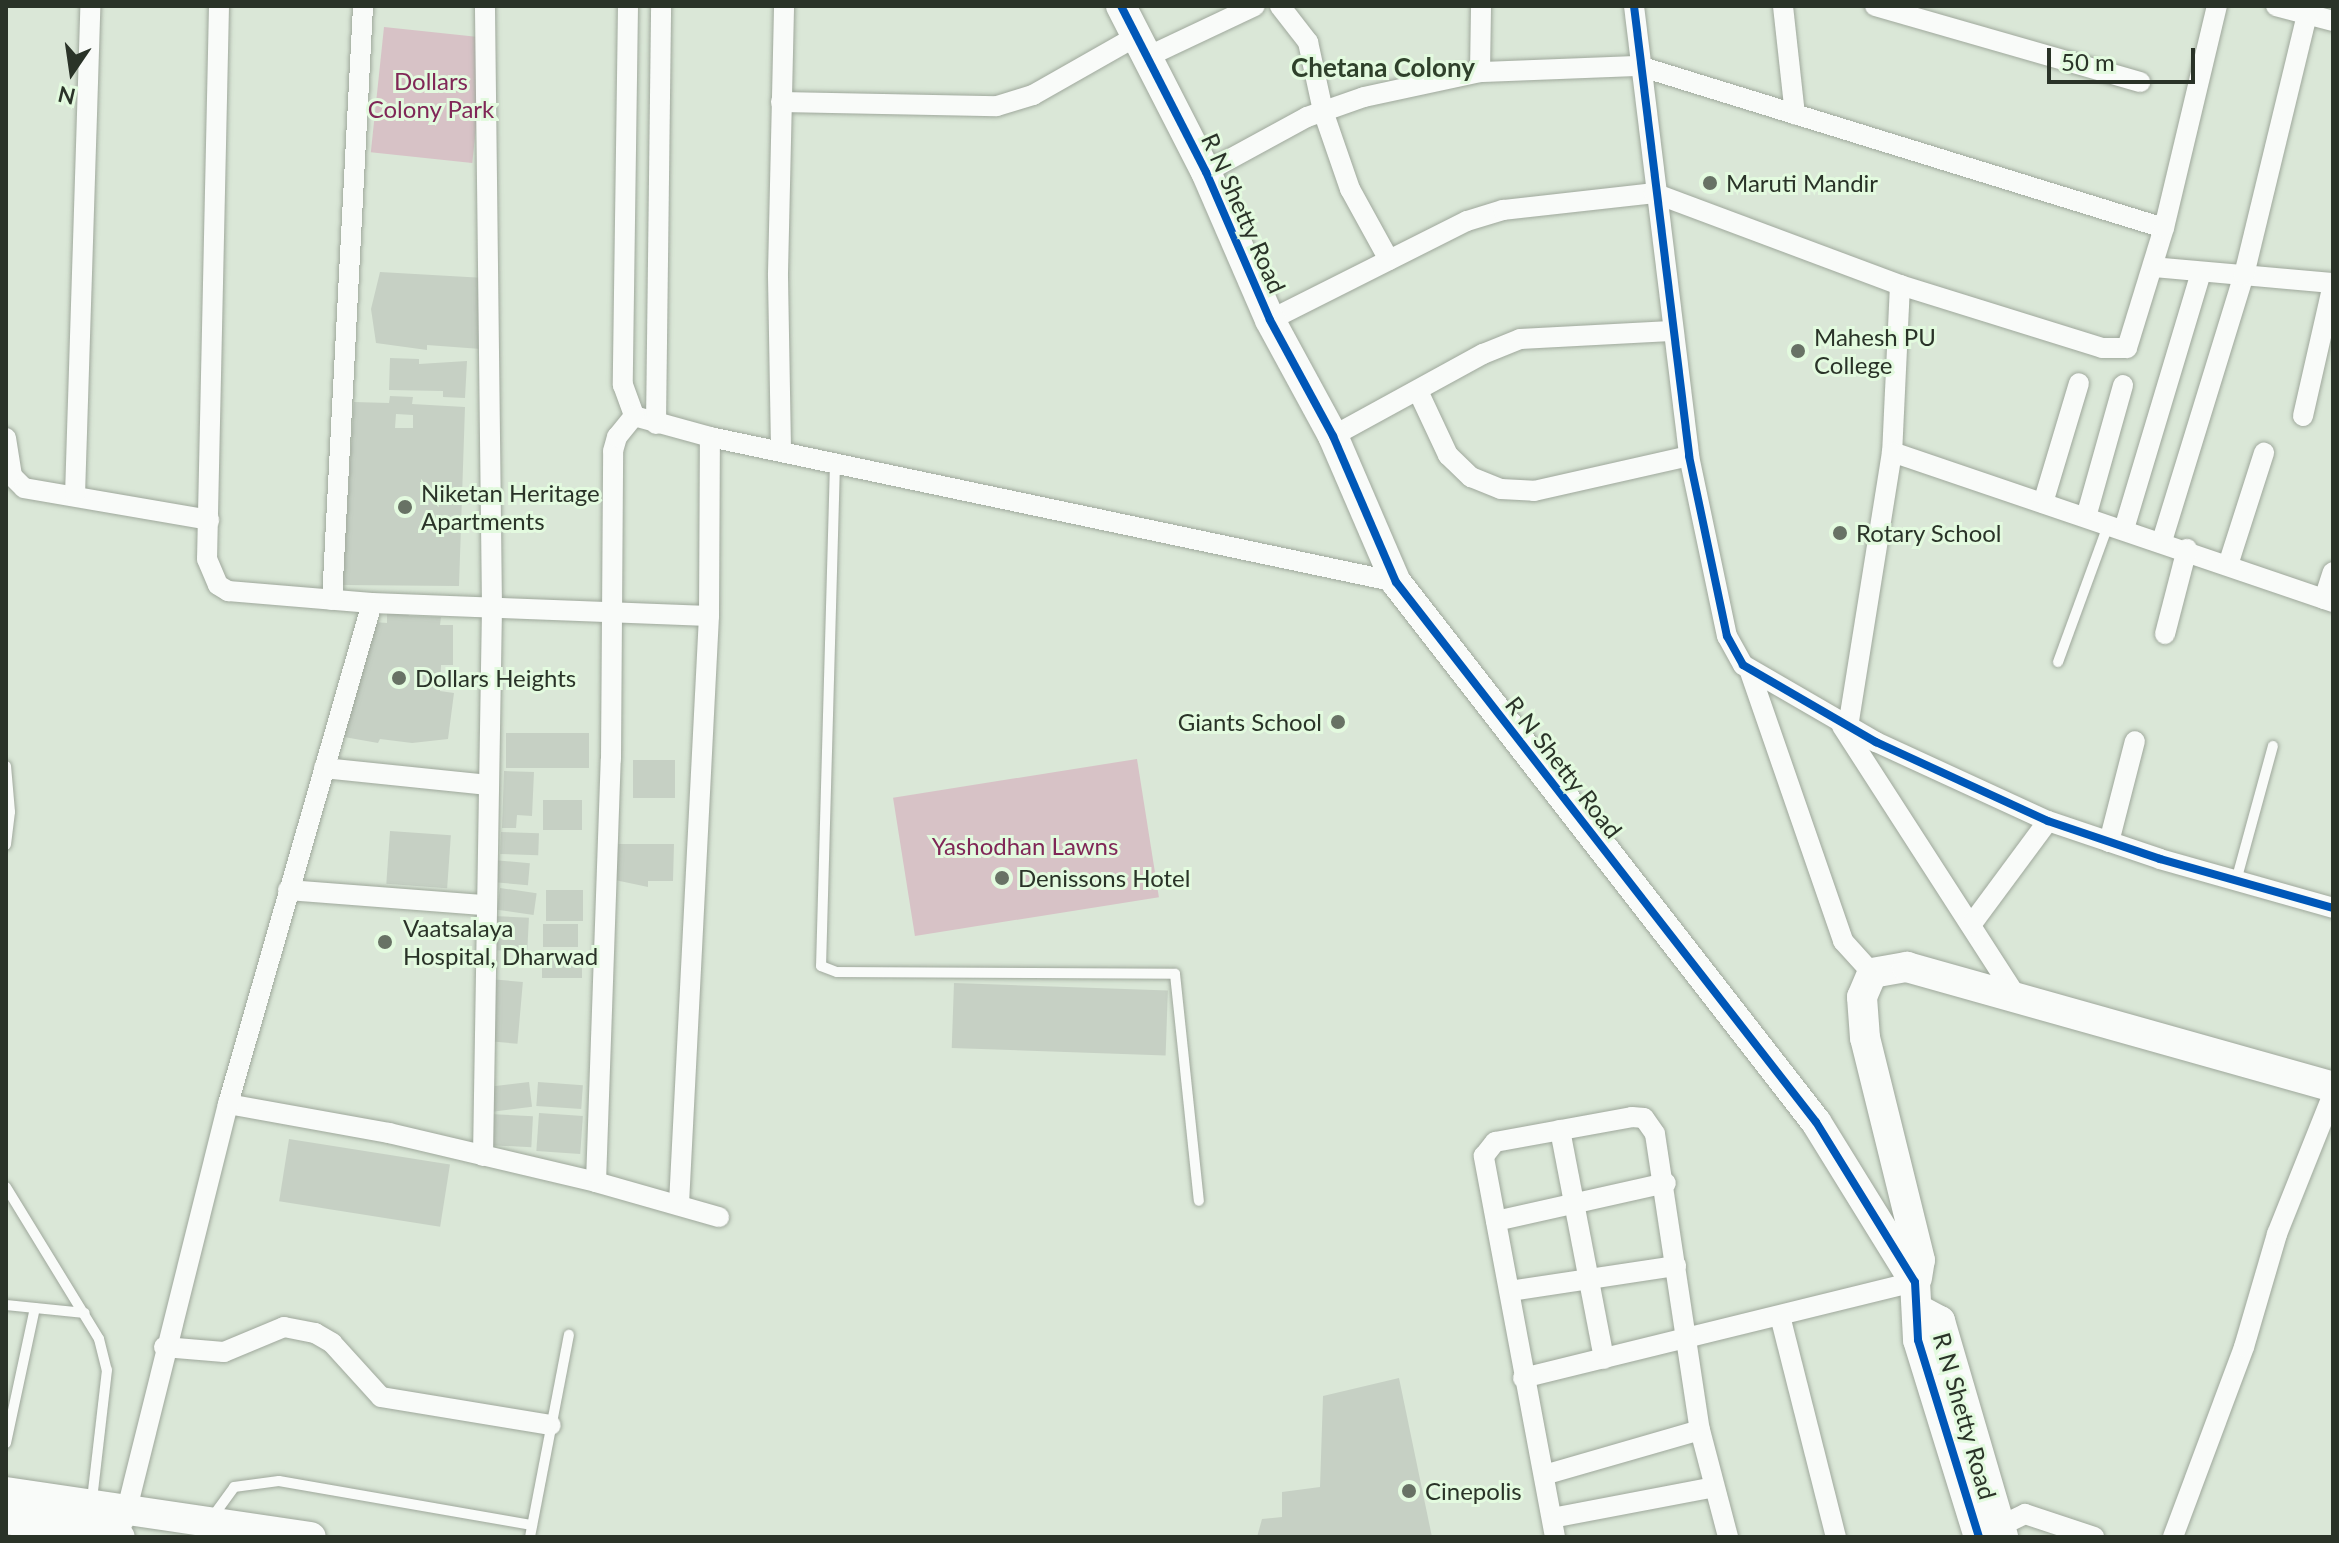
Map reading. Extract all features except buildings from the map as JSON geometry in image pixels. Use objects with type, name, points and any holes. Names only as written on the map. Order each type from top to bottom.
[{"type":"street","points":[[75,496],[90,6]]},
{"type":"street","points":[[219,6],[211,191],[209,520],[209,572],[218,585],[228,591],[372,603],[709,616]]},
{"type":"street","points":[[332,600],[363,6]]},
{"type":"street","points":[[483,1156],[492,608],[485,6]]},
{"type":"street","points":[[628,6],[623,385],[634,416]]},
{"type":"street","points":[[656,424],[661,6]]},
{"type":"street","points":[[781,449],[784,6]]},
{"type":"street","name":"R N Shetty Road","points":[[1121,6],[1206,172],[1270,320],[1333,436],[1396,582],[1816,1122],[1917,1296],[1940,1321],[1990,1534]]},
{"type":"street","points":[[781,102],[997,106],[1033,95],[1143,46],[1255,6]]},
{"type":"street","points":[[1280,6],[1308,42],[1323,111],[1350,189],[1389,260]]},
{"type":"street","points":[[1480,72],[1481,6]]},
{"type":"street","points":[[1634,6],[1654,193],[1689,456],[1727,636],[1748,669],[1843,941],[1872,973]]},
{"type":"street","points":[[1783,6],[1795,114]]},
{"type":"street","points":[[1875,6],[2140,82]]},
{"type":"street","points":[[1270,320],[1467,221],[1503,210],[1654,193],[1900,285],[2118,350],[2132,339],[2153,267],[2217,6]]},
{"type":"street","points":[[2276,6],[2308,10],[2333,21]]},
{"type":"street","points":[[2162,541],[2244,275],[2308,10]]},
{"type":"street","points":[[1206,172],[1323,111],[1480,72],[1639,66],[1965,171],[2164,228]]},
{"type":"street","points":[[2153,267],[2333,283],[2303,416]]},
{"type":"street","points":[[2116,527],[2201,272]]},
{"type":"street","points":[[1900,285],[1892,452],[1844,724],[2017,998]]},
{"type":"street","points":[[1333,436],[1520,339],[1671,331]]},
{"type":"street","points":[[2043,503],[2079,383]]},
{"type":"street","points":[[2086,517],[2123,385]]},
{"type":"street","points":[[1418,391],[1448,455],[1471,477],[1501,489],[1534,491],[1689,456]]},
{"type":"street","points":[[634,416],[710,437],[781,449],[1396,582]]},
{"type":"street","points":[[596,1182],[611,759],[613,451],[617,437],[634,416]]},
{"type":"street","points":[[679,1204],[709,616],[710,437]]},
{"type":"street","points":[[6,438],[16,484],[209,520]]},
{"type":"street","points":[[1892,452],[2187,549],[2328,601],[2333,572]]},
{"type":"street","points":[[2228,565],[2264,453]]},
{"type":"street","points":[[2165,634],[2187,549]]},
{"type":"street","points":[[122,1528],[164,1347],[228,1104],[372,603]]},
{"type":"street","points":[[1748,669],[1844,724],[2048,821],[2236,881],[2333,908]]},
{"type":"street","points":[[2109,842],[2135,741]]},
{"type":"street","points":[[324,768],[488,785]]},
{"type":"street","points":[[1971,925],[2048,821]]},
{"type":"street","points":[[288,890],[485,905]]},
{"type":"street","points":[[1872,973],[1907,967],[2333,1087]]},
{"type":"street","points":[[1523,1378],[1780,1316],[1917,1296],[1920,1260],[1865,1038],[1862,997],[1872,973]]},
{"type":"street","points":[[2173,1537],[2244,1347],[2277,1234],[2333,1094]]},
{"type":"street","points":[[228,1104],[596,1182],[719,1217]]},
{"type":"street","points":[[1714,1487],[1554,1527],[1523,1378],[1486,1147],[1560,1130],[1644,1118],[1655,1134],[1666,1183],[1700,1430],[1728,1537]]},
{"type":"street","points":[[1560,1130],[1604,1359]]},
{"type":"street","points":[[1496,1221],[1666,1183]]},
{"type":"street","points":[[1510,1291],[1676,1266]]},
{"type":"street","points":[[1780,1316],[1836,1537]]},
{"type":"street","points":[[164,1347],[224,1352],[284,1327],[315,1333],[332,1343],[381,1397],[551,1425]]},
{"type":"street","points":[[1544,1475],[1700,1430]]},
{"type":"street","points":[[6,1492],[122,1528],[211,1519],[252,1532],[311,1537]]},
{"type":"street","points":[[1990,1534],[2025,1514],[2094,1537]]},
{"type":"street","points":[[6,1519],[89,1519]]},
{"type":"lane","points":[[835,463],[821,966],[837,972],[1175,974],[1199,1201]]},
{"type":"lane","points":[[2058,662],[2116,527]]},
{"type":"lane","points":[[2236,881],[2273,746]]},
{"type":"lane","points":[[6,766],[10,812],[6,845]]},
{"type":"lane","points":[[6,1187],[85,1313],[107,1370],[89,1519]]},
{"type":"lane","points":[[6,1305],[85,1313]]},
{"type":"lane","points":[[6,1443],[35,1308]]},
{"type":"lane","points":[[530,1537],[569,1335]]},
{"type":"lane","points":[[211,1519],[234,1487],[256,1481],[532,1525]]},
{"type":"green space","name":"Dollars Colony Park","points":[[384,27],[485,38],[472,163],[371,152]]},
{"type":"green space","name":"Yashodhan Lawns","points":[[1137,759],[1159,897],[915,936],[893,798]]},
{"type":"cycle path","points":[[1121,6],[1206,172],[1270,320],[1333,436],[1396,582],[1816,1122],[1915,1282],[1918,1340],[1979,1537]]},
{"type":"cycle path","points":[[1634,6],[1689,456],[1727,636],[1743,665],[1876,742],[2048,821],[2160,859],[2333,908]]},
{"type":"place","name":"Maruti Mandir","points":[[1710,183]]},
{"type":"place","name":"Mahesh PU College","points":[[1798,351]]},
{"type":"place","name":"Niketan Heritage Apartments","points":[[405,507]]},
{"type":"place","name":"Rotary School","points":[[1840,533]]},
{"type":"place","name":"Dollars Heights","points":[[399,678]]},
{"type":"place","name":"Giants School","points":[[1338,722]]},
{"type":"place","name":"Denissons Hotel","points":[[1002,878]]},
{"type":"place","name":"Vaatsalaya Hospital, Dharwad","points":[[385,942]]},
{"type":"place","name":"Cinepolis","points":[[1409,1491]]},
{"type":"district","name":"Chetana Colony","points":[[1383,68]]}]
